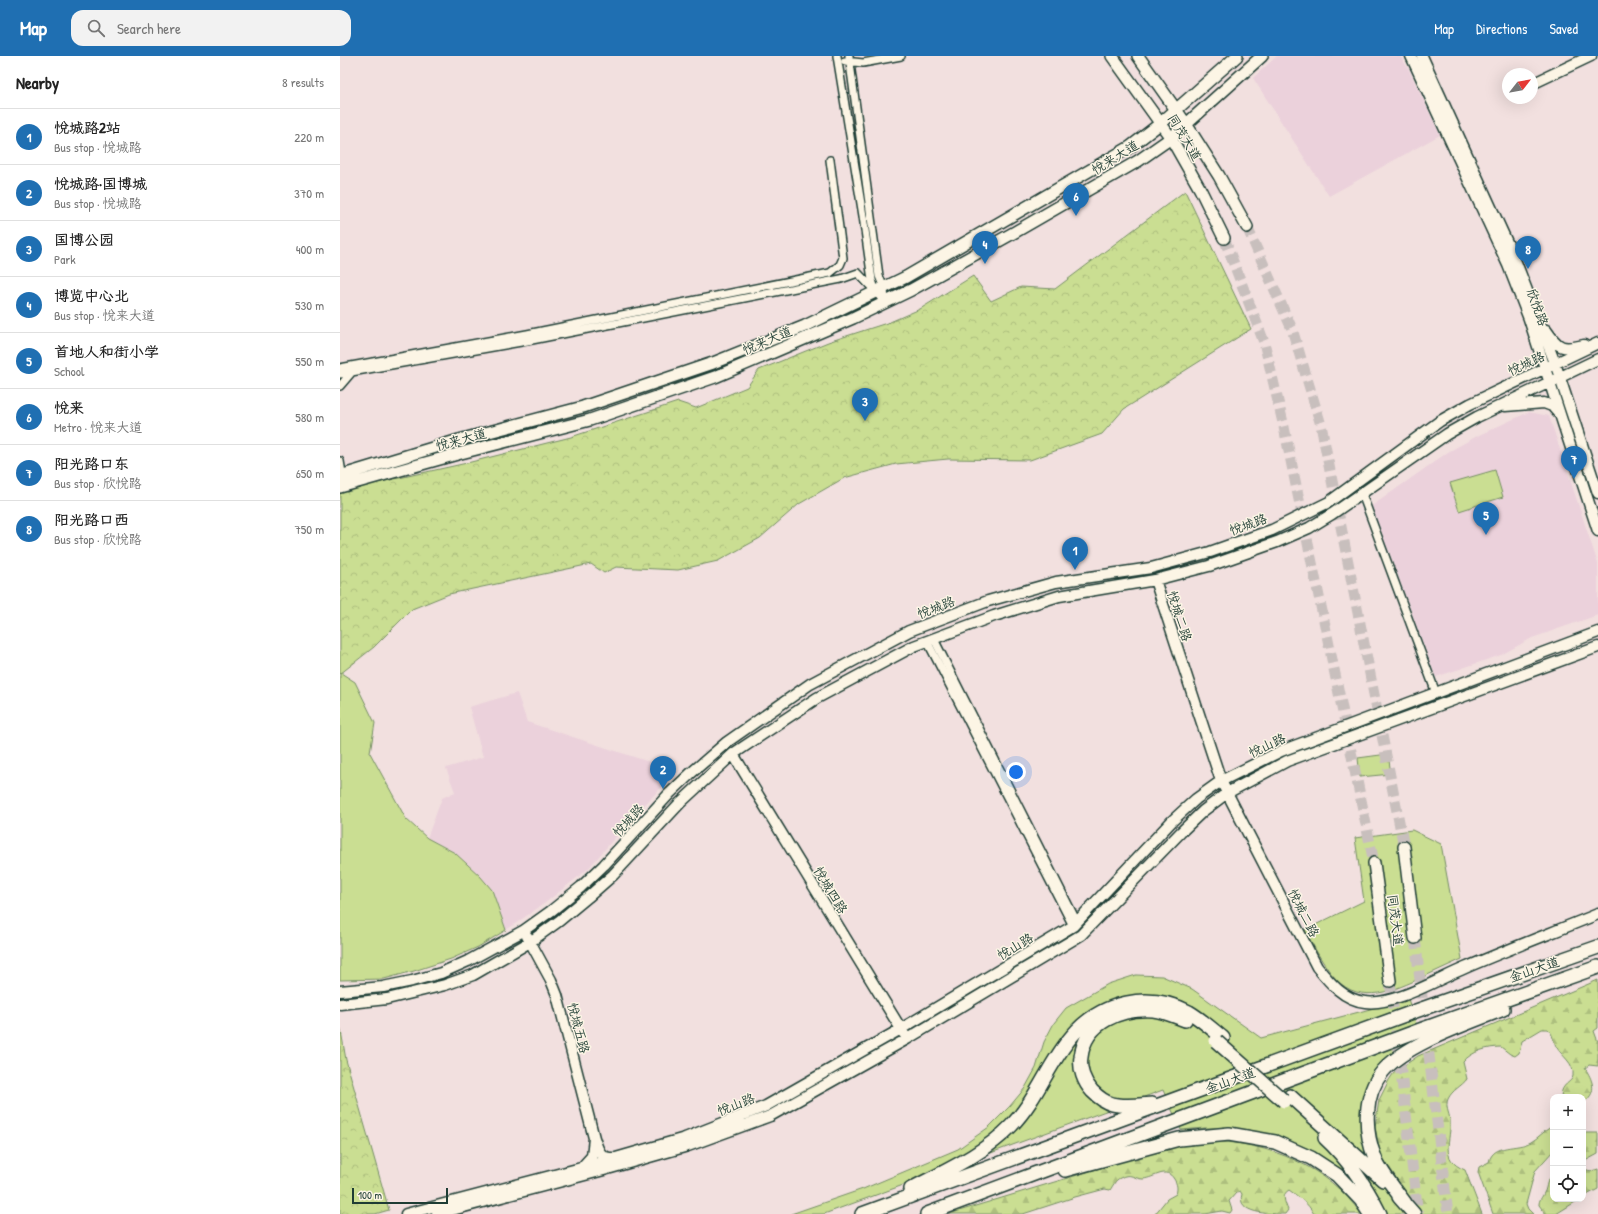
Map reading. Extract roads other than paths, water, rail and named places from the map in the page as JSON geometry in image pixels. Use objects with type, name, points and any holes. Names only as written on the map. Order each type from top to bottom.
[{"type":"highway","name":"金山大道","points":[[868,1212],[1166,1104],[1405,1015],[1598,947]]},
{"type":"highway","name":"金山大道","points":[[927,1214],[1420,1030],[1598,967]]},
{"type":"highway","points":[[1414,1214],[1376,1159],[1367,1134],[1368,1103],[1373,1088],[1383,1071],[1399,1057],[1424,1042],[1527,999],[1553,982]]},
{"type":"highway","points":[[868,1212],[964,1161],[1000,1136],[1028,1106],[1072,1036],[1100,1012],[1126,1002],[1140,1000],[1156,1001],[1172,1005],[1189,1012],[1287,1099],[1357,1156],[1405,1203]]},
{"type":"highway","points":[[1166,1104],[1126,1106],[1112,1104],[1088,1087],[1081,1070],[1081,1052],[1088,1036],[1095,1027],[1115,1015],[1133,1011],[1154,1010],[1185,1020],[1219,1040]]},
{"type":"highway","points":[[1287,1099],[1351,1165],[1371,1196],[1380,1214]]},
{"type":"highway","points":[[988,1191],[1179,1139],[1229,1134],[1275,1142],[1311,1158],[1337,1175],[1361,1200],[1370,1214]]},
{"type":"main road","name":"同茂大道","points":[[1112,56],[1171,138],[1200,189],[1224,238]]},
{"type":"main road","name":"同茂大道","points":[[1138,56],[1177,110],[1220,176],[1247,226]]},
{"type":"main road","name":"悦来大道","points":[[341,482],[459,440],[583,407],[706,366],[804,326],[880,290],[906,277],[1124,151],[1177,110],[1237,56]]},
{"type":"main road","name":"悦来大道","points":[[341,482],[590,420],[716,376],[853,318],[885,303],[1008,236],[1138,161],[1171,138],[1262,56]]},
{"type":"main road","name":"欣悦路","points":[[1411,56],[1508,265],[1529,319],[1598,531]]},
{"type":"main road","name":"欣悦路","points":[[1422,56],[1516,262],[1555,363],[1598,493]]},
{"type":"main road","points":[[1538,81],[1591,56]]},
{"type":"main road","points":[[1535,313],[1554,341],[1562,347],[1568,348],[1598,343]]},
{"type":"main road","name":"悦城路","points":[[340,991],[383,987],[412,981],[441,972],[468,961],[523,930],[551,911],[581,887],[604,865],[670,793],[727,742],[810,684],[909,632],[988,601],[1056,582],[1151,568],[1210,552],[1272,530],[1305,515],[1328,502],[1440,421],[1470,404],[1598,343]]},
{"type":"main road","name":"悦城路","points":[[340,1004],[387,999],[445,985],[472,975],[530,942],[559,921],[612,875],[680,803],[733,754],[817,698],[914,646],[994,616],[1059,596],[1155,580],[1209,566],[1277,542],[1326,518],[1446,434],[1499,406],[1560,379],[1598,359]]},
{"type":"main road","points":[[1499,406],[1544,403],[1552,406],[1560,416]]},
{"type":"main road","name":"悦城二路","points":[[1155,580],[1221,781],[1317,967],[1332,986],[1349,997],[1364,1002],[1379,1002],[1398,997],[1598,914]]},
{"type":"main road","name":"悦山路","points":[[406,1214],[581,1168],[684,1138],[766,1106],[901,1029],[1075,924],[1172,821],[1196,799],[1221,781],[1281,751],[1598,632]]},
{"type":"main road","name":"悦山路","points":[[437,1214],[688,1146],[770,1116],[907,1039],[1081,935],[1181,832],[1203,811],[1227,793],[1287,761],[1598,647]]},
{"type":"main road","name":"悦城四路","points":[[733,754],[907,1039]]},
{"type":"main road","name":"同茂大道","points":[[1404,847],[1415,938]]},
{"type":"main road","name":"同茂大道","points":[[1374,863],[1390,981]]},
{"type":"main road","name":"悦城五路","points":[[523,930],[551,980],[557,995],[594,1138]]},
{"type":"main road","points":[[594,1138],[600,1155],[608,1158],[614,1158]]},
{"type":"main road","points":[[581,1168],[592,1156],[594,1138]]},
{"type":"street","points":[[880,290],[872,280],[837,58],[848,58],[863,63],[901,56]]},
{"type":"street","points":[[848,58],[880,290],[885,303]]},
{"type":"street","points":[[340,368],[527,334],[830,273],[840,265],[843,258],[830,160]]},
{"type":"street","points":[[340,374],[527,341],[841,279],[858,273],[880,290]]},
{"type":"street","points":[[340,386],[352,372]]},
{"type":"street","points":[[340,461],[341,482]]},
{"type":"street","points":[[1362,494],[1436,692]]},
{"type":"street","points":[[931,640],[1075,924]]},
{"type":"tunnel","points":[[1247,227],[1292,329],[1321,425],[1404,847]]},
{"type":"tunnel","points":[[1224,238],[1264,342],[1284,427],[1374,863]]},
{"type":"tunnel","points":[[1415,938],[1448,1214]]},
{"type":"tunnel","points":[[1390,981],[1418,1214]]},
{"type":"place","name":"悦来","points":[[1076,216]]},
{"type":"place","name":"博览中心北","points":[[985,264]]},
{"type":"place","name":"阳光路口西","points":[[1528,269]]},
{"type":"place","name":"国博公园","points":[[865,421]]},
{"type":"place","name":"阳光路口东","points":[[1574,479]]},
{"type":"place","name":"首地人和街小学","points":[[1486,535]]},
{"type":"place","name":"悦城路2站","points":[[1075,570]]},
{"type":"place","name":"悦城路·国博城","points":[[663,789]]}]
